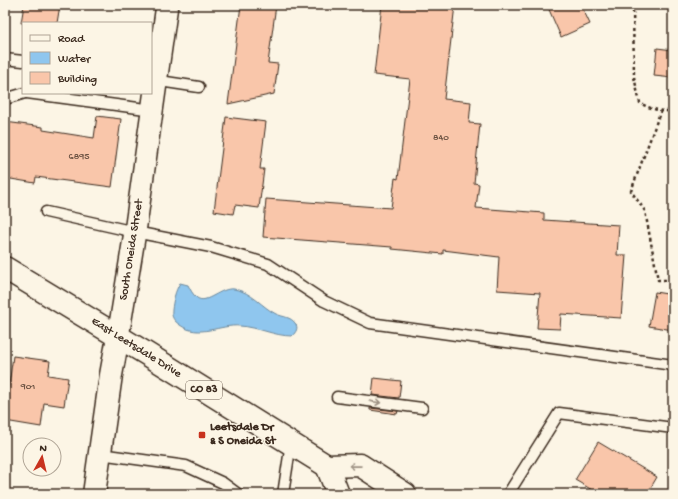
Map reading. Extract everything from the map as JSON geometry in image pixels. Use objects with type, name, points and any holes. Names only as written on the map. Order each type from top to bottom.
[{"type":"main road","name":"East Leetsdale Drive","points":[[5,268],[327,466]]},
{"type":"main road","name":"South Oneida Street","points":[[94,494],[110,376],[118,337]]},
{"type":"main road","points":[[338,494],[327,466],[360,465],[405,494]]},
{"type":"street","name":"South Oneida Street","points":[[118,337],[153,110],[154,80],[167,5]]},
{"type":"lane","points":[[5,59],[22,62]]},
{"type":"lane","points":[[154,80],[199,87]]},
{"type":"lane","points":[[5,99],[22,94]]},
{"type":"lane","points":[[33,94],[153,110]]},
{"type":"lane","points":[[46,212],[211,247],[268,264],[324,301],[370,323],[673,366]]},
{"type":"lane","points":[[336,397],[422,408]]},
{"type":"lane","points":[[508,494],[560,413],[673,428]]},
{"type":"lane","points":[[283,494],[291,444]]},
{"type":"lane","points":[[100,454],[186,466],[223,483],[238,494]]},
{"type":"path","points":[[633,5],[634,77],[640,103],[651,109],[673,110]]},
{"type":"path","points":[[661,110],[631,191],[646,211],[658,280],[673,280]]},
{"type":"water","points":[[180,283],[188,285],[194,295],[201,300],[229,289],[246,293],[276,314],[291,319],[297,327],[295,333],[292,336],[285,336],[240,326],[202,331],[187,329],[176,322],[172,315],[174,296]]},
{"type":"building","points":[[24,5],[60,5],[57,22],[21,23]]},
{"type":"building","points":[[241,5],[276,5],[268,63],[278,64],[274,94],[228,104]]},
{"type":"building","points":[[382,5],[455,5],[444,99],[471,102],[469,123],[480,124],[474,183],[479,184],[476,208],[544,213],[544,220],[619,225],[617,255],[626,255],[621,318],[561,314],[560,329],[537,328],[540,293],[497,290],[499,257],[443,250],[443,254],[392,249],[392,247],[263,237],[266,199],[391,208],[395,178],[398,179],[410,79],[374,75]]},
{"type":"building","points":[[547,5],[581,5],[590,24],[561,37]]},
{"type":"building","points":[[657,48],[673,50],[673,78],[654,76]]},
{"type":"building","points":[[97,116],[121,119],[112,187],[36,177],[35,183],[5,178],[5,122],[43,127],[43,130],[94,138]]},
{"type":"building","points":[[226,117],[266,122],[260,169],[264,169],[259,208],[235,205],[233,214],[214,211]]},
{"type":"building","points":[[655,292],[673,295],[673,330],[649,326]]},
{"type":"building","points":[[13,356],[50,361],[48,375],[68,378],[64,406],[44,403],[41,427],[5,421]]},
{"type":"building","points":[[374,378],[401,381],[399,398],[372,395]]},
{"type":"building","points":[[370,408],[398,411],[397,414],[370,410]]},
{"type":"building","points":[[598,442],[657,477],[647,494],[599,494],[575,480]]},
{"type":"place","name":"Leetsdale Dr & S Oneida St","points":[[202,435]]}]
